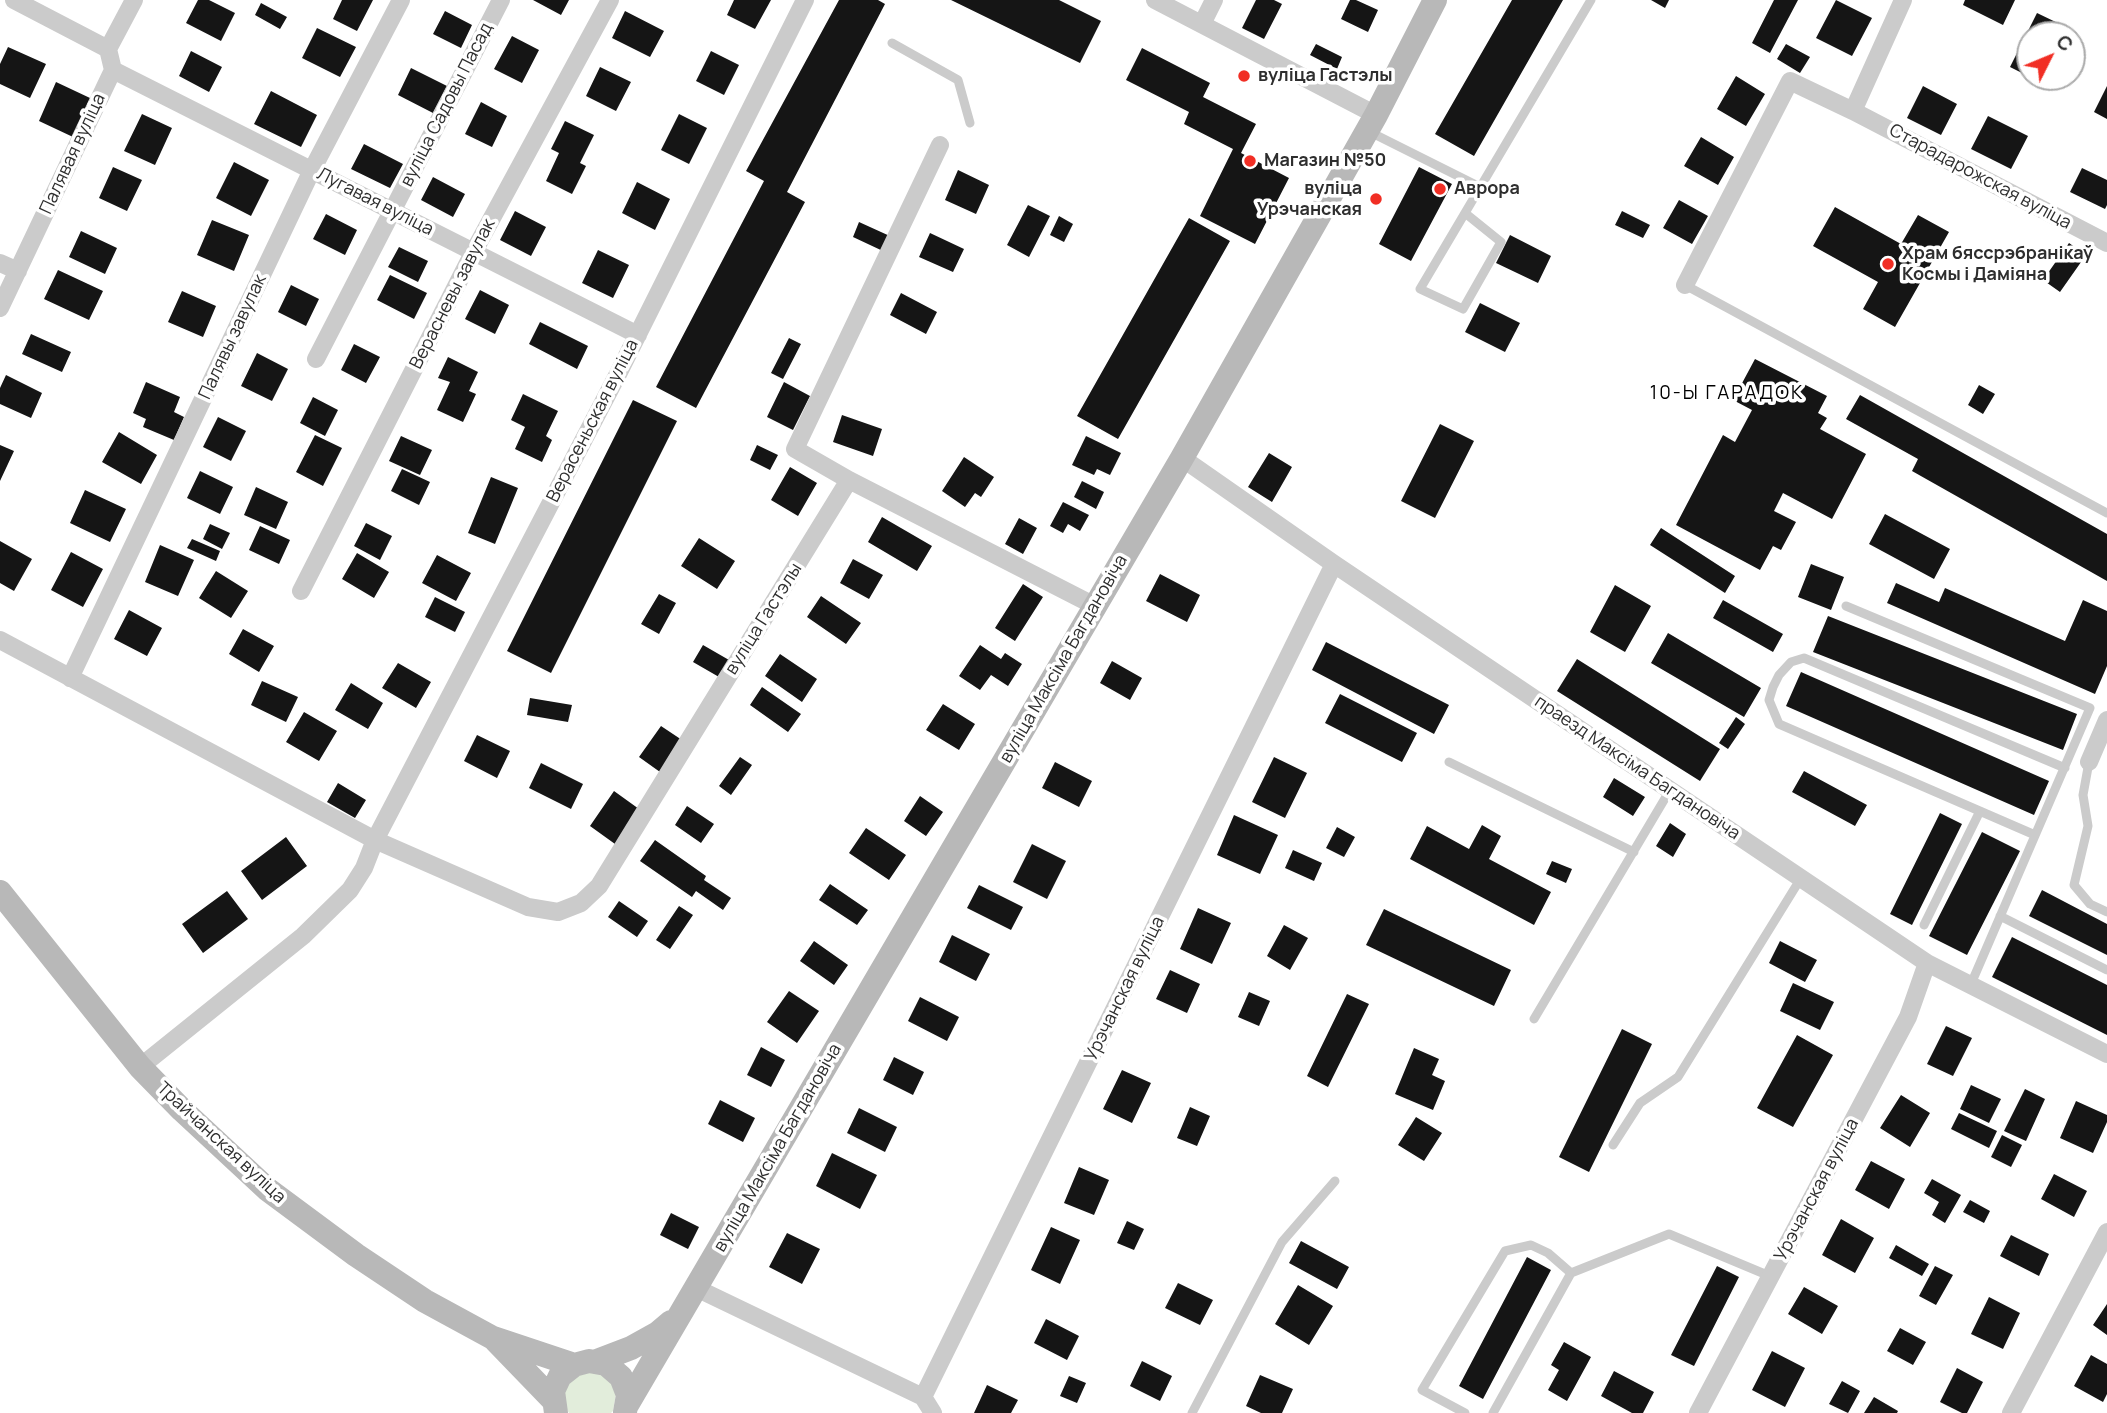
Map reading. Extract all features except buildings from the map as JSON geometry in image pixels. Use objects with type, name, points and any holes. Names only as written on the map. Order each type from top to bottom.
[{"type":"main road","name":"вуліца Максіма Багдановіча","points":[[626,1409],[1182,458],[1371,123],[1435,0]]},
{"type":"main road","name":"Трайчанская вуліца","points":[[0,892],[140,1067],[267,1189],[356,1255],[425,1301],[493,1338],[585,1363],[606,1364],[621,1377],[628,1395],[626,1409]]},
{"type":"main road","name":"вуліца Максіма Багдановіча","points":[[585,1363],[631,1349],[658,1333],[682,1312]]},
{"type":"main road","name":"Трайчанская вуліца","points":[[493,1338],[555,1409]]},
{"type":"main road","points":[[555,1409],[556,1383],[566,1369],[585,1363]]},
{"type":"street","points":[[14,0],[108,49]]},
{"type":"street","points":[[113,70],[108,49],[134,0]]},
{"type":"street","name":"Палявы завулак","points":[[70,678],[312,170],[401,0]]},
{"type":"street","name":"вуліца Садовы Пасад","points":[[316,359],[501,0]]},
{"type":"street","name":"Верасневы завулак","points":[[301,591],[473,253],[610,0]]},
{"type":"street","name":"Верасеньская вуліца","points":[[140,1067],[303,936],[349,890],[364,868],[375,839],[638,335],[805,0]]},
{"type":"street","points":[[1155,0],[1202,24],[1371,123]]},
{"type":"street","points":[[1202,24],[1214,0]]},
{"type":"street","points":[[1853,111],[1903,0]]},
{"type":"street","name":"Лугавая вуліца","points":[[113,70],[638,335]]},
{"type":"street","name":"Палявая вуліца","points":[[0,308],[113,70]]},
{"type":"street","name":"Старадарожская вуліца","points":[[1685,285],[1790,82],[1853,111],[2107,243]]},
{"type":"street","points":[[940,145],[795,449],[849,480],[1095,606]]},
{"type":"street","points":[[0,263],[18,271]]},
{"type":"street","name":"праезд Максіма Багдановіча","points":[[1182,458],[1334,564],[1927,963],[2107,1055]]},
{"type":"street","name":"вуліца Гастэлы","points":[[0,640],[375,839],[528,907],[558,912],[581,903],[599,886],[849,480]]},
{"type":"street","name":"Урэчанская вуліца","points":[[923,1397],[1334,564]]},
{"type":"street","points":[[2089,762],[2107,720]]},
{"type":"street","name":"Урэчанская вуліца","points":[[1698,1413],[1908,1017],[1927,963]]},
{"type":"street","points":[[2011,1413],[2107,1232]]},
{"type":"street","points":[[696,1288],[923,1397],[933,1413]]},
{"type":"lane","points":[[1465,213],[1501,242],[1463,309],[1420,289],[1591,0]]},
{"type":"lane","points":[[892,43],[958,80],[970,123]]},
{"type":"lane","points":[[1371,123],[1480,187]]},
{"type":"lane","points":[[1685,285],[2107,513]]},
{"type":"lane","points":[[1846,606],[2091,708],[1970,984]]},
{"type":"lane","points":[[2035,835],[1779,724],[1769,700],[1779,675],[1791,662],[1804,658],[2065,768]]},
{"type":"lane","points":[[1448,762],[1634,852]]},
{"type":"lane","points":[[2089,762],[2083,795],[2088,825],[2074,886],[2090,904],[2107,912]]},
{"type":"lane","points":[[1534,1019],[1670,790]]},
{"type":"lane","points":[[1924,925],[1980,811]]},
{"type":"lane","points":[[1613,1146],[1640,1103],[1678,1077],[1801,878]]},
{"type":"lane","points":[[2000,916],[2107,970]]},
{"type":"lane","points":[[1192,1413],[1282,1242],[1335,1181]]},
{"type":"lane","points":[[1493,1413],[1571,1273],[1669,1234],[1772,1276]]},
{"type":"lane","points":[[1465,1413],[1422,1391],[1505,1251],[1531,1244],[1548,1253],[1571,1273]]},
{"type":"green space","points":[[596,1371],[610,1379],[616,1394],[613,1411],[569,1413],[564,1391],[572,1377]]},
{"type":"place","name":"вуліца Гастэлы","points":[[1244,76]]},
{"type":"place","name":"Магазин №50","points":[[1250,161]]},
{"type":"place","name":"Аврора","points":[[1440,189]]},
{"type":"place","name":"вуліца Урэчанская","points":[[1376,199]]},
{"type":"place","name":"Храм бяссрэбранікаў Космы і Даміяна","points":[[1888,264]]},
{"type":"district","name":"10-Ы ГАРАДОК","points":[[1727,394]]}]
